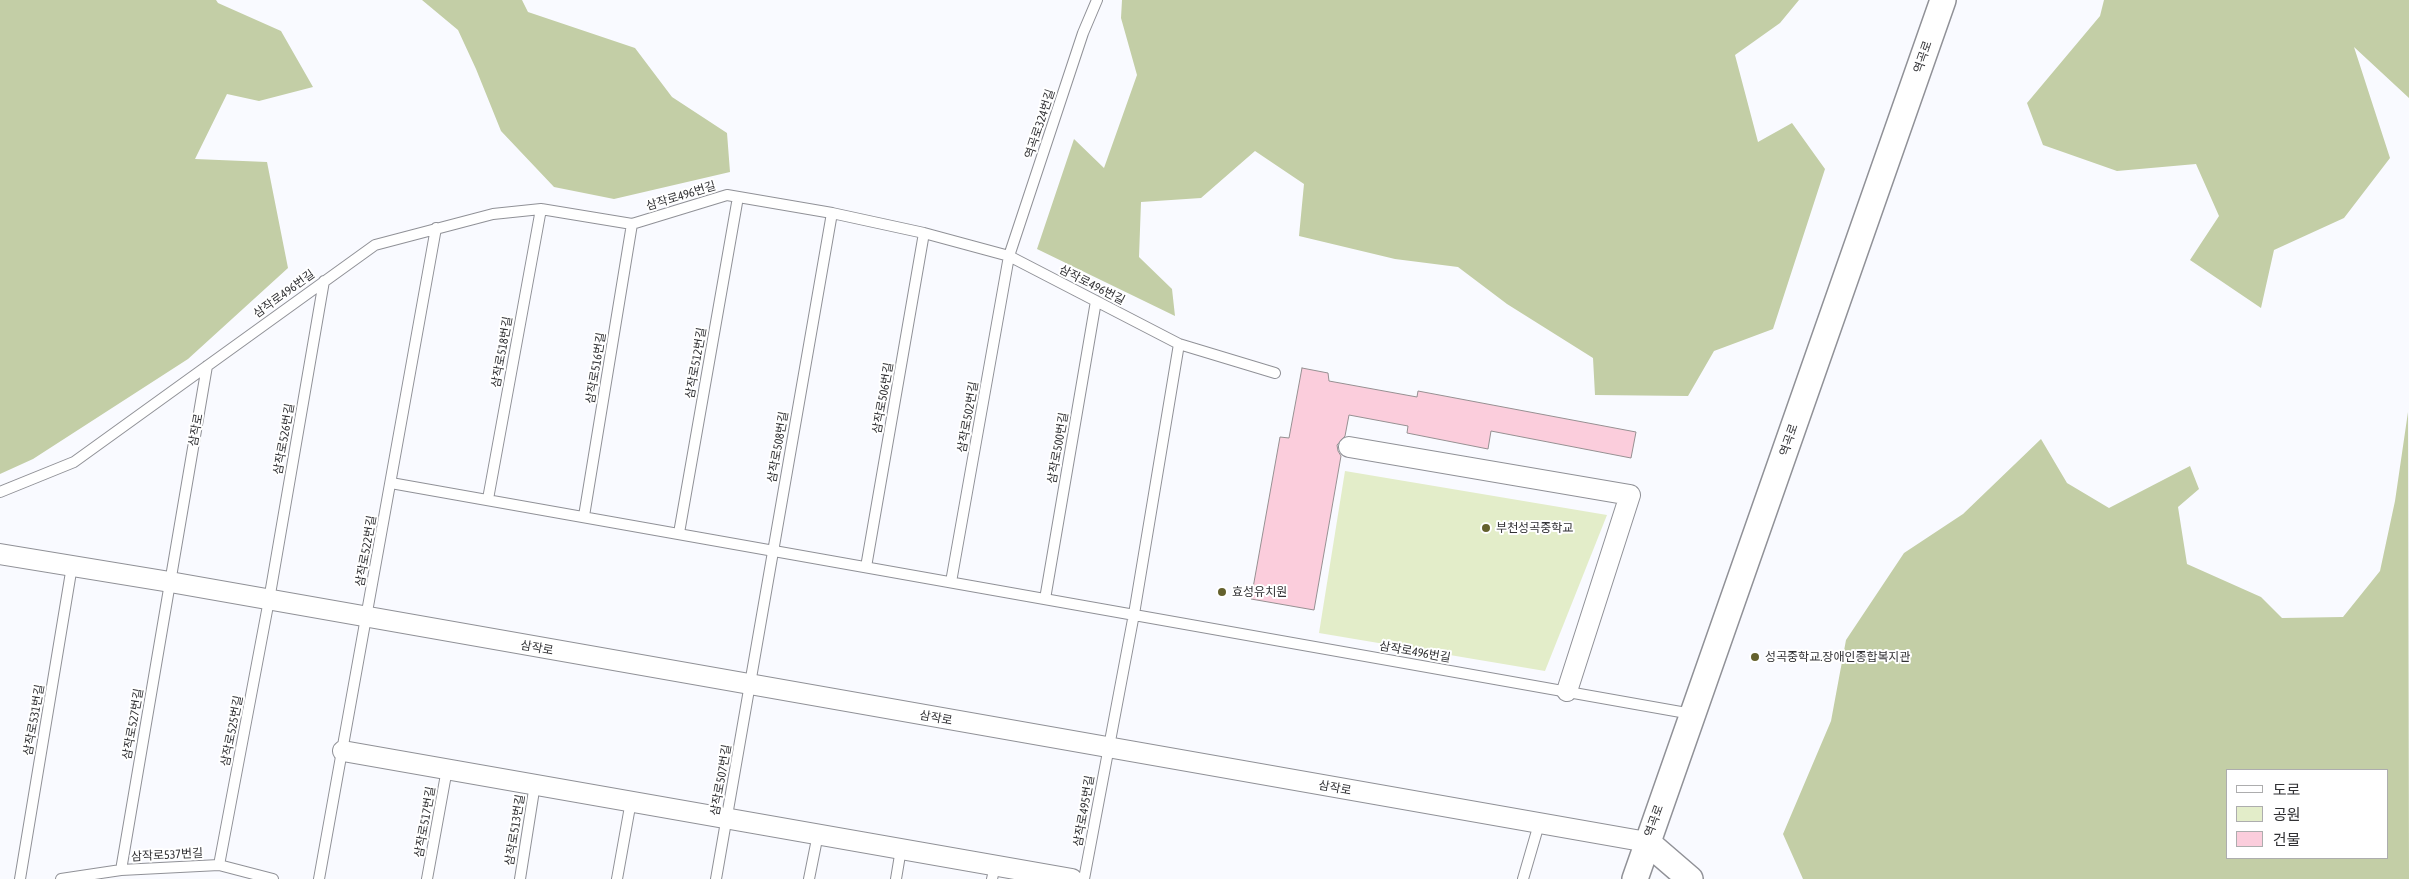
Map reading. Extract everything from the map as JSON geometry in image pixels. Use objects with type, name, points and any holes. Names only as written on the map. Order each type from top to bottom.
[{"type":"street","name":"역곡로","points":[[1634,879],[1943,0]]},
{"type":"street","points":[[1349,447],[1630,494],[1566,691]]},
{"type":"street","name":"삼작로","points":[[0,554],[170,582],[751,686],[1647,842]]},
{"type":"street","points":[[342,751],[901,849],[994,872],[1072,879]]},
{"type":"street","points":[[1647,842],[1690,879]]},
{"type":"lane","name":"역곡로324번길","points":[[1009,256],[1083,33],[1097,0]]},
{"type":"lane","name":"삼작로496번길","points":[[0,492],[74,462],[375,245],[492,214],[541,209],[632,224],[727,195],[832,213],[924,233],[1009,256],[1179,344],[1275,373]]},
{"type":"lane","name":"삼작로512번길","points":[[678,533],[738,197]]},
{"type":"lane","name":"삼작로518번길","points":[[488,499],[541,209]]},
{"type":"lane","name":"삼작로508번길","points":[[751,686],[772,550],[832,213]]},
{"type":"lane","name":"삼작로516번길","points":[[584,516],[632,224]]},
{"type":"lane","name":"삼작로522번길","points":[[319,879],[436,228]]},
{"type":"lane","name":"삼작로506번길","points":[[866,567],[924,233]]},
{"type":"lane","name":"삼작로502번길","points":[[951,582],[1009,256]]},
{"type":"lane","name":"삼작로526번길","points":[[269,600],[324,281]]},
{"type":"lane","name":"삼작로500번길","points":[[1046,599],[1096,301]]},
{"type":"lane","points":[[1108,748],[1134,614],[1179,344]]},
{"type":"lane","name":"삼작로","points":[[170,582],[206,366]]},
{"type":"lane","name":"삼작로496번길","points":[[391,483],[1693,714]]},
{"type":"lane","name":"삼작로531번길","points":[[20,879],[72,566]]},
{"type":"lane","name":"삼작로527번길","points":[[121,870],[170,582]]},
{"type":"lane","name":"삼작로525번길","points":[[219,865],[269,600]]},
{"type":"lane","name":"삼작로507번길","points":[[716,879],[751,686]]},
{"type":"lane","name":"삼작로495번길","points":[[1084,879],[1108,748]]},
{"type":"lane","name":"삼작로517번길","points":[[427,879],[447,769]]},
{"type":"lane","name":"삼작로513번길","points":[[520,879],[535,784]]},
{"type":"lane","points":[[616,879],[631,801]]},
{"type":"lane","points":[[1523,879],[1539,824]]},
{"type":"lane","points":[[810,879],[818,834]]},
{"type":"lane","points":[[896,879],[901,849]]},
{"type":"lane","name":"삼작로537번길","points":[[61,879],[121,870],[219,865],[272,879]]},
{"type":"green space","points":[[0,0],[216,0],[218,3],[281,31],[313,87],[259,101],[227,94],[195,159],[267,162],[288,268],[188,359],[33,459],[0,474]]},
{"type":"green space","points":[[422,0],[522,0],[528,12],[635,48],[672,97],[727,133],[730,172],[614,199],[554,187],[501,131],[458,30]]},
{"type":"green space","points":[[1122,0],[1799,0],[1780,23],[1735,55],[1758,142],[1792,123],[1825,169],[1773,329],[1714,351],[1688,396],[1595,395],[1593,358],[1507,304],[1458,267],[1395,259],[1299,236],[1304,184],[1255,151],[1201,198],[1141,202],[1139,257],[1172,289],[1175,316],[1037,249],[1074,139],[1104,168],[1137,75],[1121,18]]},
{"type":"green space","points":[[2104,0],[2409,0],[2409,98],[2354,47],[2390,158],[2344,218],[2274,250],[2261,308],[2190,260],[2219,216],[2196,164],[2117,171],[2043,145],[2027,103],[2100,16]]},
{"type":"green space","points":[[2408,412],[2409,879],[1803,879],[1783,834],[1831,721],[1846,640],[1904,553],[1963,514],[2041,439],[2067,483],[2109,508],[2190,466],[2199,489],[2178,507],[2187,564],[2261,597],[2282,618],[2343,617],[2380,571],[2395,501]]},
{"type":"green space","points":[[1345,471],[1607,515],[1545,671],[1319,633]]},
{"type":"building","points":[[1302,368],[1328,373],[1329,381],[1417,397],[1418,391],[1636,432],[1631,458],[1491,431],[1488,449],[1407,433],[1408,426],[1349,415],[1345,436],[1337,445],[1341,456],[1314,610],[1251,599],[1280,437],[1289,438]]},
{"type":"place","name":"부천성곡중학교","points":[[1486,528]]},
{"type":"place","name":"효성유치원","points":[[1222,592]]},
{"type":"place","name":"성곡중학교.장애인종합복지관","points":[[1755,657]]}]
